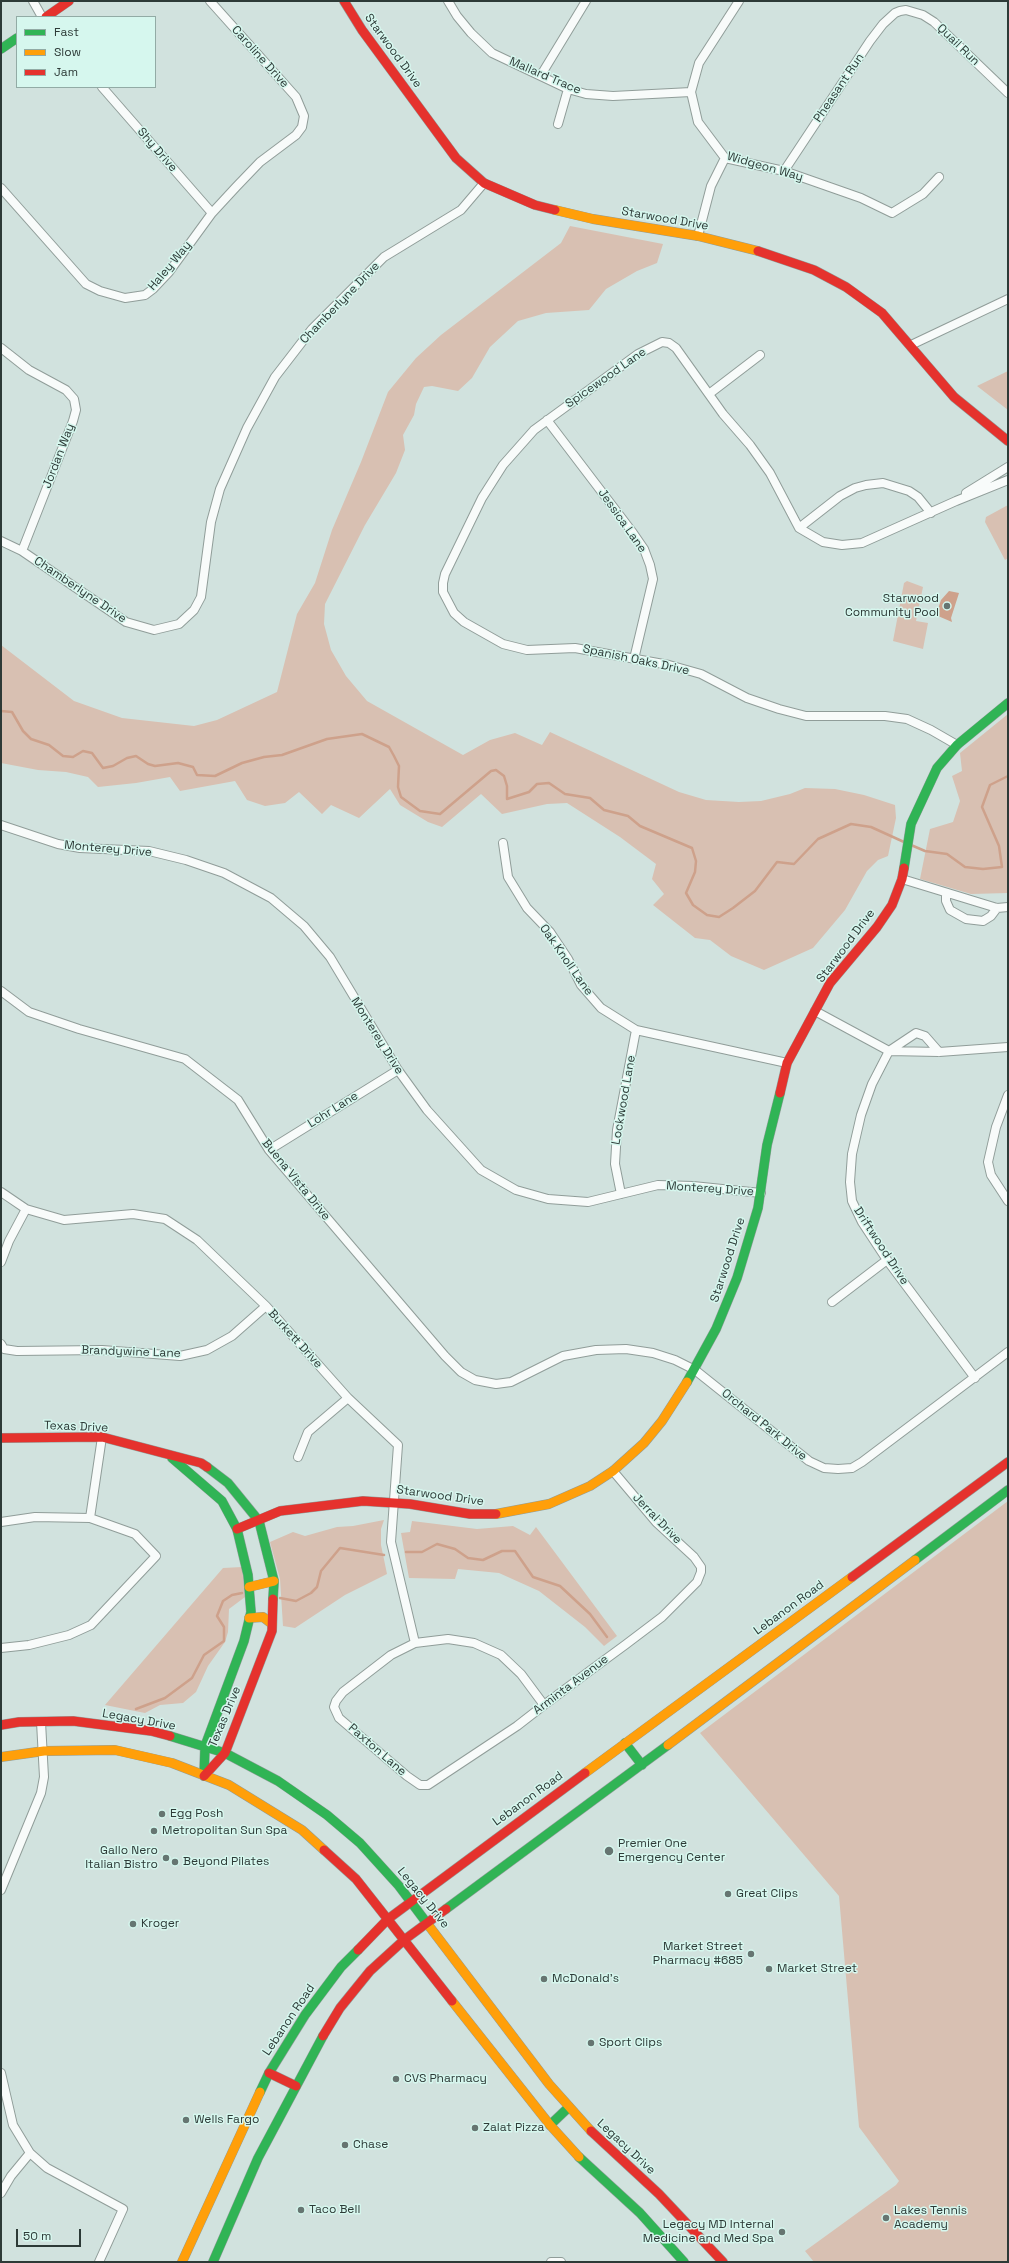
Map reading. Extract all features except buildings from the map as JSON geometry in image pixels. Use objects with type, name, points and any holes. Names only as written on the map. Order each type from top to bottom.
[{"type":"main road","points":[[47,16],[69,1]]},
{"type":"main road","name":"Starwood Drive","points":[[344,1],[362,30],[456,158],[484,182],[535,205],[593,219],[698,236],[774,255],[814,270],[846,288],[882,313],[954,397],[998,431],[1008,441]]},
{"type":"main road","points":[[1,49],[16,39]]},
{"type":"main road","name":"Starwood Drive","points":[[236,1529],[259,1521],[280,1511],[346,1502],[395,1502],[463,1514],[502,1514],[532,1509],[563,1499],[590,1486],[613,1471],[649,1438],[695,1370],[716,1329],[737,1278],[761,1193],[767,1145],[787,1063],[830,983],[854,952],[877,927],[888,910],[902,879],[911,824],[937,768],[957,745],[1008,703]]},
{"type":"main road","name":"Texas Drive","points":[[1,1438],[102,1437],[150,1448],[172,1457],[201,1463],[228,1483],[259,1521],[274,1581],[272,1631],[240,1683],[205,1746],[204,1776]]},
{"type":"main road","name":"Texas Drive","points":[[172,1457],[222,1501],[236,1529],[249,1587],[251,1612],[244,1641],[240,1683],[225,1752],[204,1776]]},
{"type":"main road","name":"Lebanon Road","points":[[182,2262],[269,2073],[305,2015],[341,1967],[388,1919],[1008,1462]]},
{"type":"main road","points":[[213,2262],[258,2158],[313,2051],[340,2008],[370,1971],[404,1940],[642,1765],[1008,1490]]},
{"type":"main road","points":[[249,1587],[274,1581]]},
{"type":"main road","points":[[249,1618],[263,1617],[272,1624]]},
{"type":"main road","name":"Legacy Drive","points":[[1,1725],[72,1721],[151,1731],[225,1752],[278,1781],[327,1815],[360,1843],[411,1901],[569,2107],[591,2131],[664,2199],[707,2243],[723,2262]]},
{"type":"main road","points":[[625,1743],[642,1765]]},
{"type":"main road","points":[[1,1757],[44,1751],[115,1750],[172,1763],[229,1785],[302,1830],[356,1879],[550,2125],[584,2162],[640,2213],[684,2262]]},
{"type":"main road","points":[[269,2073],[296,2086]]},
{"type":"main road","points":[[550,2125],[569,2107]]},
{"type":"street","points":[[33,1],[41,16]]},
{"type":"street","name":"Caroline Drive","points":[[210,1],[296,97],[304,116]]},
{"type":"street","name":"Mallard Trace","points":[[448,1],[457,16],[471,33],[492,53],[541,74],[568,89],[586,94],[613,96],[691,92]]},
{"type":"street","points":[[541,74],[586,1]]},
{"type":"street","name":"Widgeon Way","points":[[739,1],[699,63],[691,92],[698,122],[725,158],[784,171],[861,198],[892,213],[923,194],[939,177]]},
{"type":"street","name":"Quail Run","points":[[900,11],[906,10],[923,15],[934,22],[1008,93]]},
{"type":"street","name":"Pheasant Run","points":[[784,171],[870,41],[883,24],[895,13],[900,11]]},
{"type":"street","name":"Shy Drive","points":[[103,88],[212,213]]},
{"type":"street","points":[[558,124],[568,89]]},
{"type":"street","name":"Haley Way","points":[[1,188],[86,284],[100,291],[125,298],[145,295],[153,289],[169,272],[212,213],[260,162],[296,135],[302,127],[304,116]]},
{"type":"street","points":[[698,236],[712,186],[725,158]]},
{"type":"street","name":"Chamberlyne Drive","points":[[1,541],[22,550],[126,622],[139,628],[154,630],[179,624],[187,619],[194,610],[201,596],[211,522],[220,489],[247,428],[275,377],[312,329],[384,257],[461,210],[484,182]]},
{"type":"street","points":[[911,345],[1008,299]]},
{"type":"street","name":"Spicewood Lane","points":[[443,592],[445,574],[482,498],[503,465],[534,430],[638,354],[662,342],[669,343],[676,348],[709,394],[750,445],[770,473],[799,528]]},
{"type":"street","name":"Jordan Way","points":[[1,348],[29,370],[66,390],[74,399],[76,410],[22,550]]},
{"type":"street","points":[[709,394],[760,355]]},
{"type":"street","name":"Jessica Lane","points":[[547,420],[644,549],[653,579],[634,659]]},
{"type":"street","points":[[956,501],[980,483],[1008,467]]},
{"type":"street","points":[[930,513],[918,497],[909,491],[883,483],[855,488],[840,496],[799,528],[823,542],[852,546],[872,539],[930,513],[956,501],[1008,480]]},
{"type":"street","name":"Spanish Oaks Drive","points":[[443,592],[454,612],[464,622],[503,644],[527,650],[575,648],[668,665],[701,674],[747,698],[806,716],[885,716],[907,719],[931,730],[957,745]]},
{"type":"street","name":"Monterey Drive","points":[[1,825],[58,844],[80,848],[149,852],[186,860],[224,873],[271,898],[304,926],[330,957],[398,1070],[427,1110],[481,1170],[516,1190],[548,1199],[588,1202],[658,1185],[693,1186],[761,1193]]},
{"type":"street","name":"Oak Knoll Lane","points":[[503,843],[508,877],[527,908],[550,932],[568,959],[581,985],[601,1008],[636,1030],[787,1063]]},
{"type":"street","points":[[902,879],[998,908],[1008,907]]},
{"type":"street","points":[[946,893],[946,901],[950,910],[966,919],[983,921],[991,916],[998,908]]},
{"type":"street","name":"Buena Vista Drive","points":[[1,991],[29,1012],[79,1029],[185,1059],[238,1100],[269,1150],[452,1364],[475,1380],[496,1384]]},
{"type":"street","points":[[815,1011],[890,1051],[938,1052],[973,1048],[1008,1047]]},
{"type":"street","name":"Lockwood Lane","points":[[621,1194],[615,1164],[617,1130],[636,1030]]},
{"type":"street","points":[[890,1051],[916,1033],[925,1036],[938,1052]]},
{"type":"street","name":"Driftwood Drive","points":[[890,1051],[872,1084],[861,1115],[852,1154],[850,1182],[852,1201],[862,1222],[887,1260],[975,1378]]},
{"type":"street","name":"Lohr Lane","points":[[269,1150],[398,1070]]},
{"type":"street","points":[[1008,1095],[996,1127],[988,1162],[991,1175],[1008,1201]]},
{"type":"street","name":"Burkett Drive","points":[[1,1192],[26,1209],[64,1220],[133,1214],[165,1219],[197,1240],[266,1306],[348,1398],[398,1446],[392,1530],[392,1552],[415,1643]]},
{"type":"street","points":[[1,1262],[9,1241],[26,1209]]},
{"type":"street","points":[[832,1302],[887,1260]]},
{"type":"street","name":"Brandywine Lane","points":[[3,1346],[17,1351],[102,1350],[180,1356],[207,1350],[232,1336],[266,1306]]},
{"type":"street","name":"Orchard Park Drive","points":[[496,1384],[517,1380],[563,1356],[596,1350],[626,1349],[648,1352],[674,1360],[695,1370],[809,1461],[832,1470],[852,1468],[862,1462],[1008,1352]]},
{"type":"street","points":[[298,1457],[308,1432],[348,1398]]},
{"type":"street","points":[[90,1518],[102,1437]]},
{"type":"street","name":"Jerral Drive","points":[[613,1471],[656,1522],[698,1560],[701,1567]]},
{"type":"street","points":[[1,1522],[35,1517],[90,1518],[135,1534],[156,1556],[91,1625],[69,1635],[30,1645],[1,1648]]},
{"type":"street","name":"Arminta Avenue","points":[[424,1786],[450,1772],[544,1705],[662,1617],[697,1582],[701,1572],[701,1567]]},
{"type":"street","points":[[415,1643],[454,1639],[474,1642],[489,1648],[516,1669],[544,1705]]},
{"type":"street","name":"Paxton Lane","points":[[415,1643],[391,1655],[343,1692],[336,1700],[335,1710],[339,1718],[407,1776],[424,1786]]},
{"type":"street","points":[[1,1890],[42,1793],[44,1777],[44,1751],[41,1722]]},
{"type":"street","points":[[1,2073],[13,2125],[30,2153],[47,2168],[122,2209],[99,2262]]},
{"type":"street","points":[[1,2193],[10,2176],[30,2153]]},
{"type":"street","points":[[550,2262],[561,2262]]},
{"type":"shaded area","points":[[570,226],[663,244],[657,263],[637,271],[606,289],[589,310],[546,313],[518,321],[490,347],[472,378],[458,391],[432,386],[424,387],[416,404],[414,415],[403,435],[405,450],[396,473],[365,525],[325,604],[324,624],[331,650],[346,676],[367,701],[463,755],[490,740],[515,733],[542,745],[550,732],[679,792],[706,800],[739,802],[761,801],[790,794],[805,788],[835,789],[864,795],[895,805],[896,818],[888,856],[878,860],[867,871],[845,910],[813,948],[764,970],[731,956],[710,940],[695,938],[653,905],[664,894],[652,879],[656,864],[620,837],[567,803],[547,804],[502,814],[481,794],[442,827],[428,822],[400,805],[390,789],[359,818],[331,805],[322,814],[299,792],[285,803],[265,806],[247,800],[235,781],[180,791],[170,777],[136,783],[98,787],[88,777],[66,772],[38,770],[1,763],[1,645],[74,701],[122,718],[194,726],[217,720],[277,692],[297,614],[315,583],[332,530],[361,462],[388,392],[416,358],[441,335],[561,243]]},
{"type":"shaded area","points":[[1008,371],[1008,410],[977,386]]},
{"type":"shaded area","points":[[1008,505],[1008,558],[1005,560],[985,522],[986,517]]},
{"type":"shaded area","points":[[907,581],[923,587],[916,621],[928,623],[923,649],[893,641],[904,583]]},
{"type":"shaded area","name":"Starwood Community Pool","points":[[949,591],[959,593],[951,618],[952,622],[938,616],[937,612],[941,600]]},
{"type":"shaded area","points":[[1008,714],[1008,893],[971,894],[920,879],[930,829],[953,822],[960,801],[952,776],[962,771],[960,753]]},
{"type":"shaded area","points":[[1008,1501],[1008,2262],[814,2262],[805,2251],[896,2185],[899,2181],[859,2127],[839,1896],[700,1733]]},
{"type":"shaded area","points":[[384,1520],[381,1529],[381,1545],[387,1574],[345,1595],[295,1628],[283,1626],[280,1579],[270,1542],[293,1532],[305,1536],[337,1527],[353,1526]]},
{"type":"shaded area","points":[[412,1521],[477,1529],[513,1526],[530,1535],[536,1527],[617,1636],[604,1646],[585,1627],[539,1591],[499,1573],[458,1569],[455,1579],[409,1578],[401,1533],[410,1532]]},
{"type":"shaded area","points":[[242,1567],[245,1597],[229,1609],[228,1632],[225,1642],[208,1666],[196,1692],[183,1703],[160,1705],[145,1713],[105,1705],[223,1568]]},
{"type":"waterway","points":[[1,711],[12,712],[23,731],[31,739],[49,745],[63,756],[73,757],[83,751],[92,753],[103,768],[113,766],[127,758],[136,756],[148,764],[155,766],[178,763],[193,767],[197,775],[215,776],[242,763],[264,757],[282,755],[327,739],[362,734],[389,747],[399,766],[398,787],[401,797],[420,811],[440,814],[491,771],[496,770],[504,776],[507,786],[507,799],[529,792],[537,784],[549,783],[565,794],[590,798],[604,810],[628,816],[640,826],[692,848],[696,861],[695,872],[686,893],[693,905],[707,915],[719,917],[755,891],[777,862],[794,864],[818,839],[851,824],[871,827],[904,842]]},
{"type":"waterway","points":[[911,845],[925,851],[947,854],[965,867],[983,869],[1002,867],[999,846],[982,807],[990,785],[1008,776]]},
{"type":"waterway","points":[[406,1552],[422,1552],[437,1544],[455,1549],[468,1558],[483,1560],[502,1551],[515,1551],[533,1577],[560,1586],[590,1614],[607,1637]]},
{"type":"waterway","points":[[280,1598],[296,1601],[311,1593],[317,1587],[321,1571],[340,1548],[384,1555]]},
{"type":"waterway","points":[[136,1709],[165,1698],[192,1678],[204,1655],[224,1641],[224,1627],[217,1616],[223,1601],[232,1595],[242,1593]]},
{"type":"traffic: fast","points":[[1,49],[16,39]]},
{"type":"traffic: fast","points":[[904,868],[911,824],[937,768],[957,745],[1008,703]]},
{"type":"traffic: fast","points":[[687,1382],[716,1329],[737,1278],[758,1208],[767,1145],[780,1093]]},
{"type":"traffic: fast","points":[[172,1458],[222,1501],[237,1529],[248,1575],[251,1612],[244,1641],[205,1746],[204,1776]]},
{"type":"traffic: fast","points":[[207,1467],[228,1483],[259,1521],[274,1581],[273,1599]]},
{"type":"traffic: fast","points":[[915,1560],[1008,1490]]},
{"type":"traffic: fast","points":[[170,1736],[225,1753],[278,1781],[327,1815],[360,1843],[399,1886],[429,1926]]},
{"type":"traffic: fast","points":[[625,1743],[642,1765]]},
{"type":"traffic: fast","points":[[446,1909],[668,1745]]},
{"type":"traffic: fast","points":[[260,2092],[269,2073],[305,2015],[341,1967],[358,1950]]},
{"type":"traffic: fast","points":[[213,2262],[258,2158],[323,2036]]},
{"type":"traffic: fast","points":[[550,2125],[569,2107]]},
{"type":"traffic: fast","points":[[579,2157],[640,2213],[684,2262]]},
{"type":"traffic: slow","points":[[555,210],[593,219],[698,236],[758,251]]},
{"type":"traffic: slow","points":[[496,1514],[549,1504],[590,1486],[613,1471],[644,1443],[662,1421],[687,1382]]},
{"type":"traffic: slow","points":[[668,1745],[915,1560]]},
{"type":"traffic: slow","points":[[585,1773],[852,1577]]},
{"type":"traffic: slow","points":[[249,1587],[274,1581]]},
{"type":"traffic: slow","points":[[249,1618],[263,1617],[272,1624]]},
{"type":"traffic: slow","points":[[1,1757],[44,1751],[115,1750],[172,1763],[229,1785],[302,1830],[324,1850]]},
{"type":"traffic: slow","points":[[429,1926],[549,2084],[591,2131]]},
{"type":"traffic: slow","points":[[452,2001],[550,2125],[579,2157]]},
{"type":"traffic: slow","points":[[182,2262],[260,2092]]},
{"type":"traffic: jam","points":[[47,16],[69,1]]},
{"type":"traffic: jam","points":[[344,1],[362,30],[456,158],[484,183],[535,205],[555,210]]},
{"type":"traffic: jam","points":[[758,251],[814,270],[846,287],[882,313],[954,397],[1008,441]]},
{"type":"traffic: jam","points":[[780,1093],[787,1063],[830,983],[877,927],[892,905],[902,879],[904,868]]},
{"type":"traffic: jam","points":[[1,1438],[102,1437],[201,1463],[207,1467]]},
{"type":"traffic: jam","points":[[852,1577],[1008,1462]]},
{"type":"traffic: jam","points":[[237,1529],[280,1511],[363,1501],[410,1504],[470,1514],[496,1514]]},
{"type":"traffic: jam","points":[[204,1776],[225,1753],[272,1631],[273,1599]]},
{"type":"traffic: jam","points":[[1,1725],[19,1722],[73,1721],[151,1731],[170,1736]]},
{"type":"traffic: jam","points":[[358,1950],[388,1919],[585,1773]]},
{"type":"traffic: jam","points":[[324,1850],[356,1879],[452,2001]]},
{"type":"traffic: jam","points":[[323,2036],[340,2008],[370,1971],[404,1940],[446,1909]]},
{"type":"traffic: jam","points":[[269,2073],[296,2086]]},
{"type":"traffic: jam","points":[[591,2131],[659,2194],[723,2262]]},
{"type":"place","name":"Starwood Community Pool","points":[[947,606]]},
{"type":"place","name":"Egg Posh","points":[[162,1814]]},
{"type":"place","name":"Metropolitan Sun Spa","points":[[154,1831]]},
{"type":"place","name":"Premier One Emergency Center","points":[[609,1851]]},
{"type":"place","name":"Gallo Nero Italian Bistro","points":[[166,1858]]},
{"type":"place","name":"Beyond Pilates","points":[[175,1862]]},
{"type":"place","name":"Great Clips","points":[[728,1894]]},
{"type":"place","name":"Kroger","points":[[133,1924]]},
{"type":"place","name":"Market Street Pharmacy #685","points":[[751,1954]]},
{"type":"place","name":"Market Street","points":[[769,1969]]},
{"type":"place","name":"McDonald's","points":[[544,1979]]},
{"type":"place","name":"Sport Clips","points":[[591,2043]]},
{"type":"place","name":"CVS Pharmacy","points":[[396,2079]]},
{"type":"place","name":"Wells Fargo","points":[[186,2120]]},
{"type":"place","name":"Zalat Pizza","points":[[475,2128]]},
{"type":"place","name":"Chase","points":[[345,2145]]},
{"type":"place","name":"Taco Bell","points":[[301,2210]]},
{"type":"place","name":"Lakes Tennis Academy","points":[[886,2218]]},
{"type":"place","name":"Legacy MD Internal Medicine and Med Spa","points":[[782,2232]]}]
